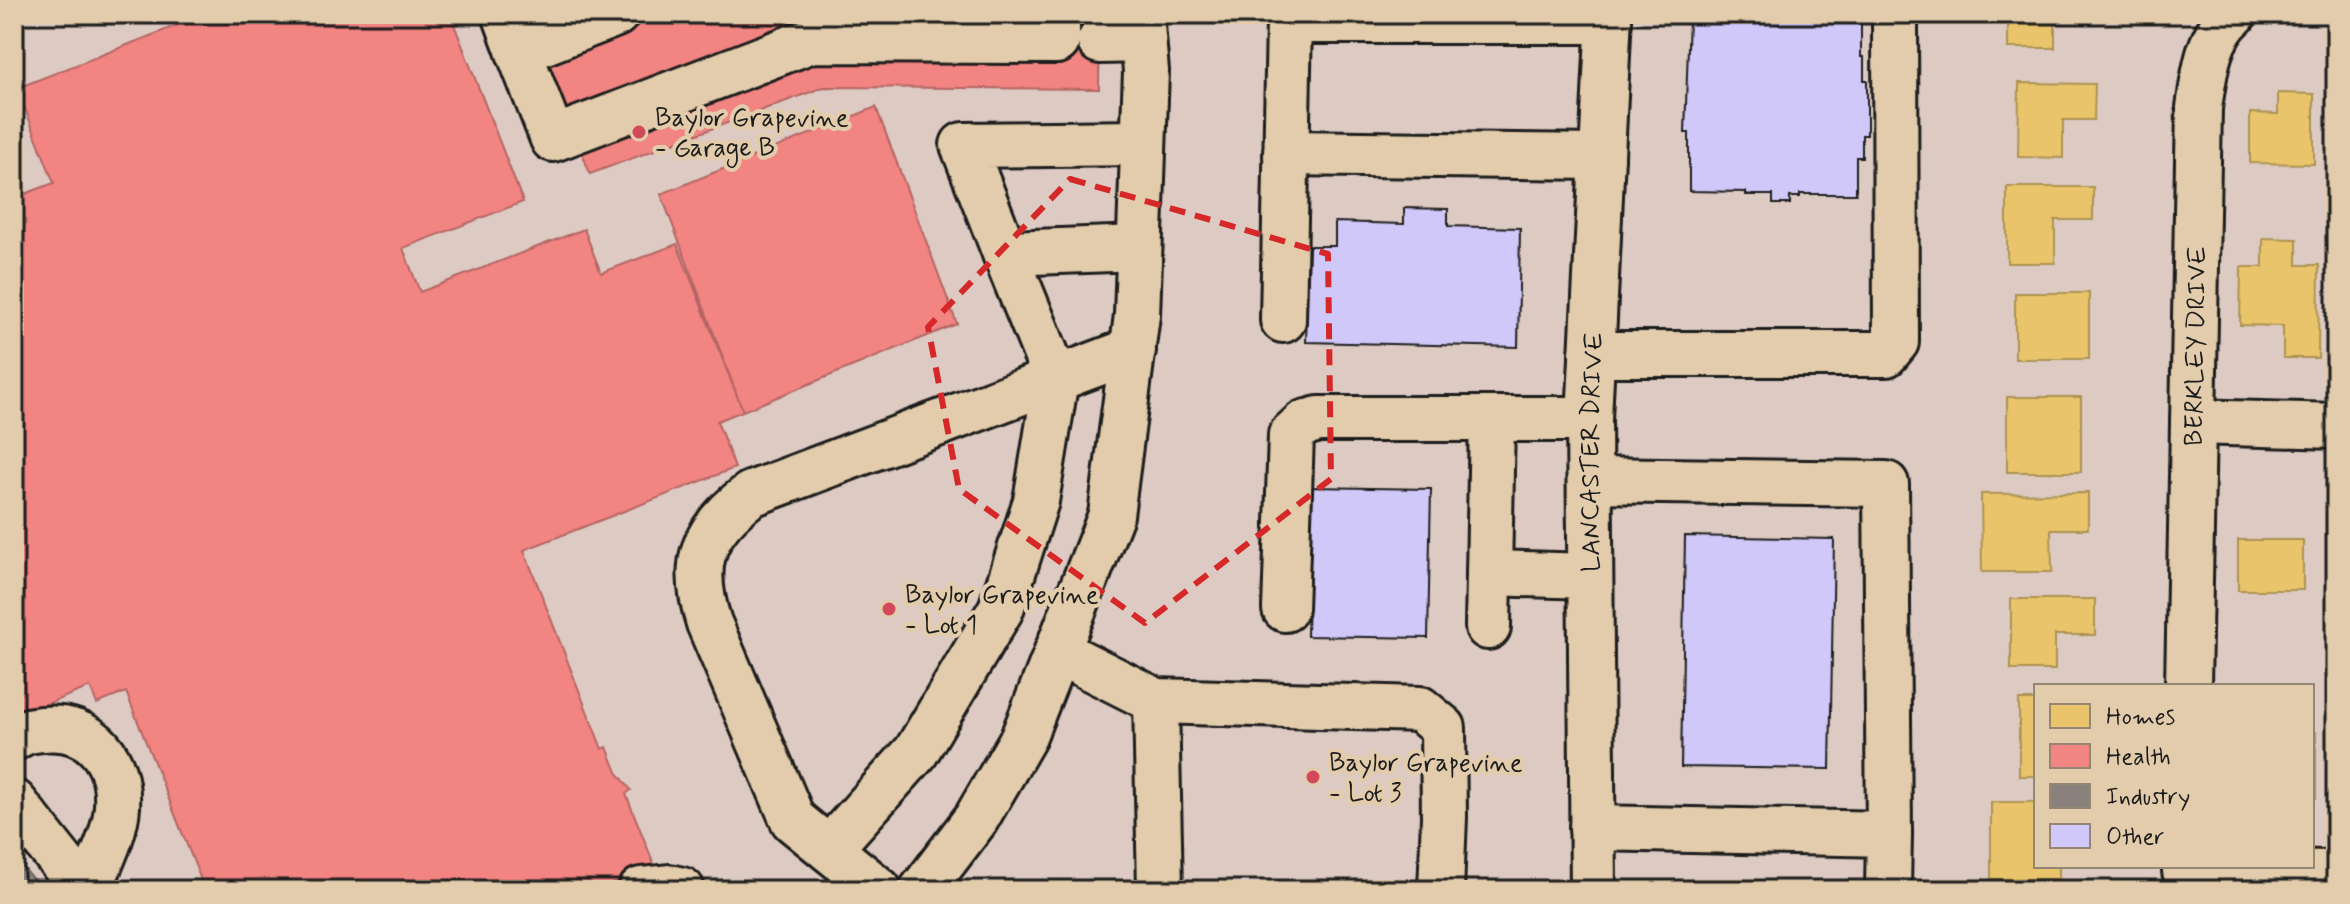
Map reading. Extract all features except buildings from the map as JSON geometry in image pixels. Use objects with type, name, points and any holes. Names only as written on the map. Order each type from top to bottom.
[{"type":"street","points":[[616,14],[512,33],[553,139],[812,40],[1057,41],[1057,14]]},
{"type":"street","points":[[1592,354],[1886,354],[1896,342],[1895,14]]},
{"type":"street","name":"BERKLEY DRIVE","points":[[2188,684],[2199,108],[2207,57],[2223,23],[2234,14]]},
{"type":"street","points":[[1283,320],[1289,17],[1609,17]]},
{"type":"street","name":"LANCASTER DRIVE","points":[[1593,890],[1589,419],[1609,17]]},
{"type":"street","points":[[922,890],[976,819],[1015,752],[1111,515],[1133,350],[1146,71],[1142,27],[1100,41]]},
{"type":"street","points":[[829,849],[916,752],[1001,609],[1036,501],[1056,379],[963,145],[1143,143]]},
{"type":"street","points":[[1286,153],[1602,157]]},
{"type":"street","points":[[1005,253],[1139,248]]},
{"type":"street","points":[[879,890],[793,820],[700,595],[700,565],[709,536],[727,512],[751,494],[1133,350]]},
{"type":"street","points":[[1285,609],[1291,435],[1304,423],[1319,419],[1589,419]]},
{"type":"street","points":[[1488,627],[1492,419]]},
{"type":"street","points":[[2193,422],[2336,426]]},
{"type":"street","points":[[1590,480],[1886,484],[1888,890]]},
{"type":"street","points":[[1489,573],[1590,576]]},
{"type":"street","points":[[1057,651],[1156,701],[1420,709],[1443,728],[1441,890]]},
{"type":"street","points":[[1156,701],[1160,890]]},
{"type":"street","points":[[14,738],[25,731],[56,728],[74,731],[101,750],[110,763],[115,778],[117,808],[87,890]]},
{"type":"street","points":[[14,802],[87,890]]},
{"type":"street","points":[[1592,828],[1889,834]]},
{"type":"street","points":[[2185,876],[2336,873]]},
{"type":"street","points":[[641,890],[669,887],[682,890]]},
{"type":"highlighted area","points":[[1070,179],[1328,254],[1331,479],[1145,623],[959,489],[928,327]]},
{"type":"place","name":"Baylor Grapevine - Garage B","points":[[639,132]]},
{"type":"place","name":"Baylor Grapevine - Lot 1","points":[[889,609]]},
{"type":"place","name":"Baylor Grapevine - Lot 3","points":[[1313,777]]}]
